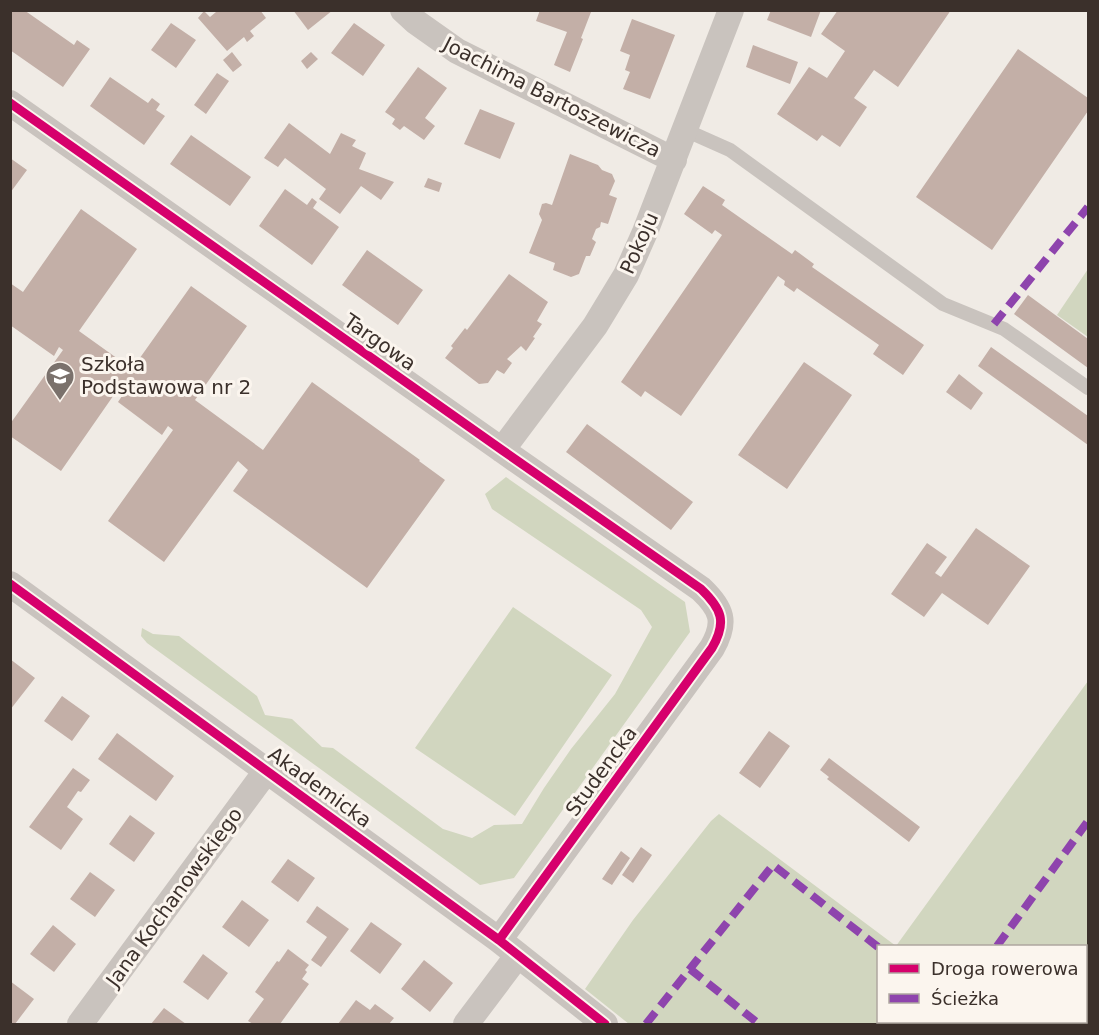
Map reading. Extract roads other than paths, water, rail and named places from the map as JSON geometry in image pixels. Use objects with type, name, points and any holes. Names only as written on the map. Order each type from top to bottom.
[{"type":"street","name":"Joachima Bartoszewicza","points":[[403,10],[457,51],[674,160]]},
{"type":"street","name":"Pokoju","points":[[502,450],[595,326],[626,275],[674,160],[731,10]]},
{"type":"street","name":"Targowa","points":[[10,103],[701,589],[718,608],[721,618]]},
{"type":"street","name":"Akademicka","points":[[13,590],[267,770],[508,947],[605,1024]]},
{"type":"street","name":"Studencka","points":[[466,1024],[508,947],[712,648],[721,628],[721,618]]},
{"type":"street","name":"Jana Kochanowskiego","points":[[80,1024],[267,770]]},
{"type":"lane","points":[[685,130],[730,150],[943,304],[1005,329],[1089,388]]},
{"type":"place","name":"Szkoła Podstawowa nr 2","points":[[60,402]]}]
